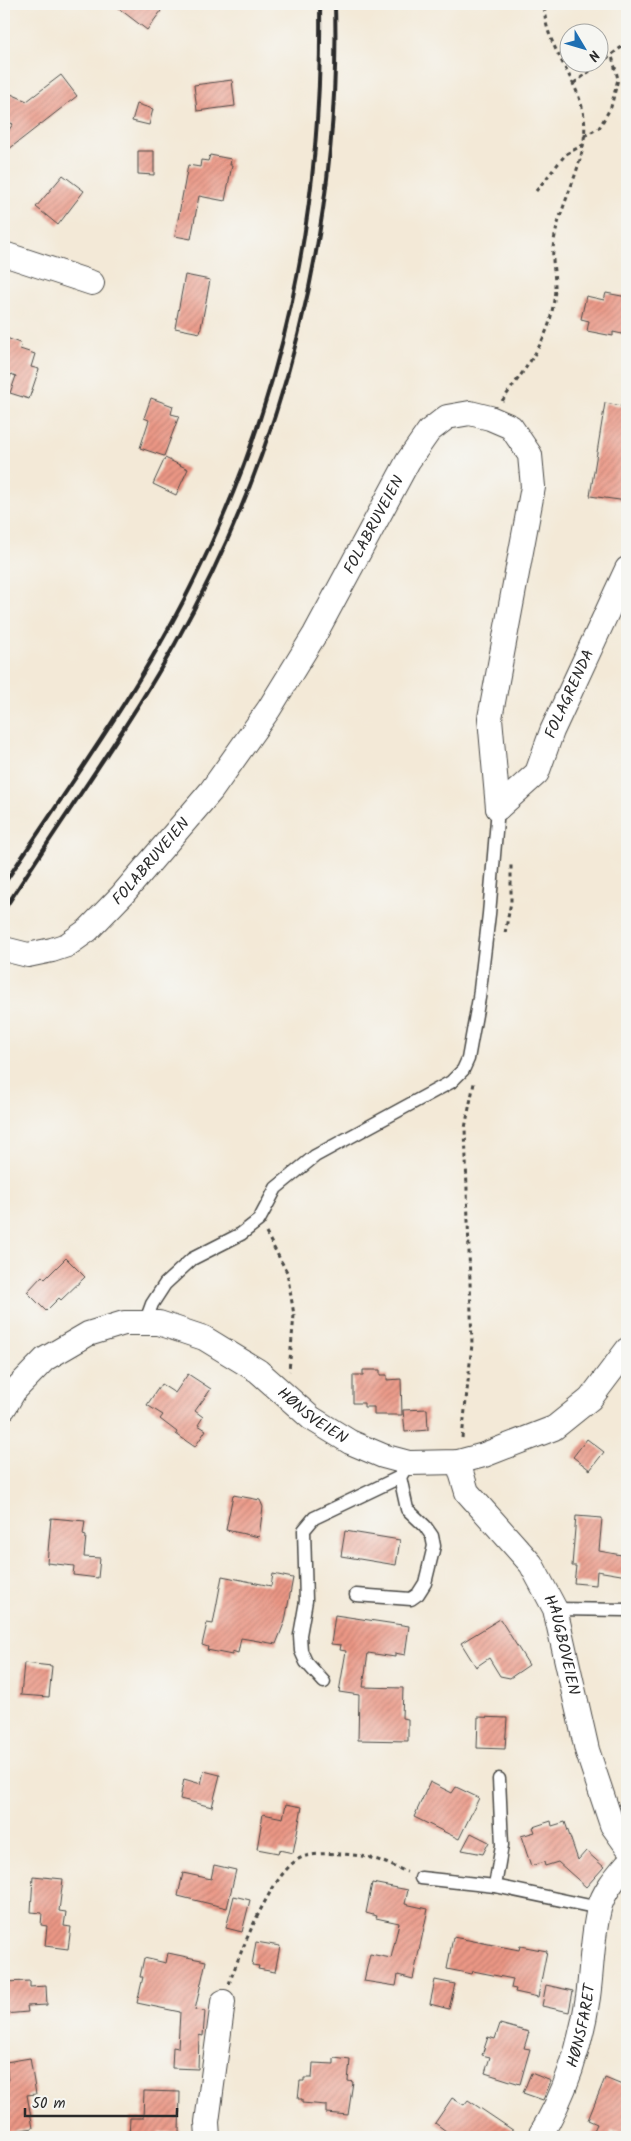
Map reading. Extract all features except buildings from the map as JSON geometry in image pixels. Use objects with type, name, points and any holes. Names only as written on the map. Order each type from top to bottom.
[{"type":"street","points":[[4,254],[92,283]]},
{"type":"street","name":"FOLABRUVEIEN","points":[[4,949],[28,955],[67,945],[88,930],[122,895],[211,791],[269,708],[315,634],[408,461],[429,431],[447,417],[470,413],[490,418],[510,427],[530,455],[533,487],[490,718],[498,808]]},
{"type":"street","name":"FOLAGRENDA","points":[[498,808],[537,773],[552,731],[627,569]]},
{"type":"street","name":"HØNSVEIEN","points":[[4,1408],[14,1391],[45,1359],[88,1334],[124,1323],[159,1323],[204,1338],[258,1371],[311,1418],[350,1442],[383,1456],[404,1470],[458,1462],[505,1448],[554,1428],[590,1399],[627,1350]]},
{"type":"street","name":"HAUGBOVEIEN","points":[[458,1462],[467,1492],[531,1564],[555,1609],[587,1750],[612,1825],[627,1846]]},
{"type":"street","name":"HØNSFARET","points":[[539,2137],[551,2119],[579,2041],[588,1998],[599,1908],[610,1884],[627,1864]]},
{"type":"street","points":[[208,2137],[208,2122],[223,2002]]},
{"type":"lane","points":[[145,1323],[152,1304],[165,1284],[192,1259],[241,1234],[259,1220],[276,1188],[314,1156],[451,1082],[463,1070],[468,1059],[479,998],[489,914],[498,808]]},
{"type":"lane","points":[[324,1682],[306,1662],[301,1651],[300,1634],[306,1601],[304,1530],[314,1518],[404,1470],[407,1509],[425,1526],[432,1536],[434,1546],[425,1584],[418,1594],[410,1599],[356,1595]]},
{"type":"lane","points":[[555,1609],[627,1610]]},
{"type":"lane","points":[[495,1886],[502,1845],[499,1779]]},
{"type":"lane","points":[[421,1878],[495,1886],[599,1908]]},
{"type":"path","points":[[490,418],[535,354],[549,323],[555,287],[553,249],[559,216],[584,145],[584,118],[579,95],[550,36],[544,10],[545,4]]},
{"type":"path","points":[[574,83],[627,43]]},
{"type":"path","points":[[584,136],[599,128],[611,107],[618,79],[612,56]]},
{"type":"path","points":[[536,190],[566,154],[584,145]]},
{"type":"path","points":[[504,940],[511,902],[512,864],[509,855]]},
{"type":"path","points":[[458,1462],[467,1404],[472,1344],[464,1128],[474,1081]]},
{"type":"path","points":[[259,1220],[287,1272],[294,1316],[287,1396]]},
{"type":"path","points":[[223,2002],[244,1944],[260,1910],[282,1875],[294,1862],[303,1857],[328,1854],[371,1858],[421,1878]]},
{"type":"railway","points":[[4,884],[102,739],[170,627],[223,518],[250,447],[273,376],[291,304],[305,231],[314,157],[319,81],[320,4]]},
{"type":"railway","points":[[4,910],[113,745],[175,644],[213,570],[247,494],[275,415],[298,335],[316,253],[328,171],[334,88],[335,4]]}]
